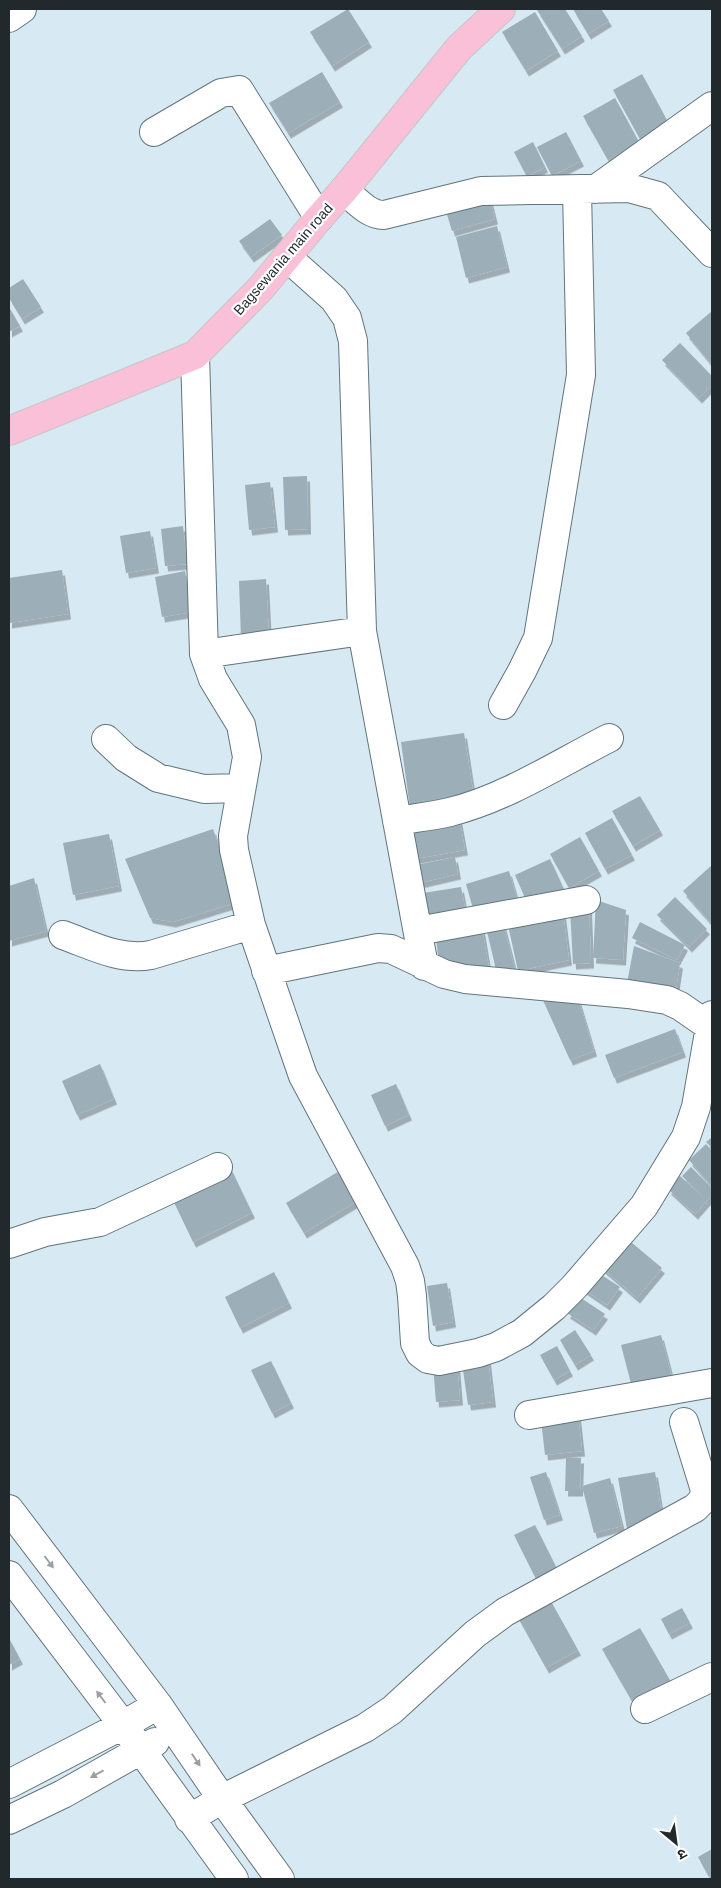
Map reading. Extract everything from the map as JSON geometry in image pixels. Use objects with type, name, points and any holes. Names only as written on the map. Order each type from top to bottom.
[{"type":"main road","name":"Bagsewania main road","points":[[9,431],[195,355],[261,288],[460,48],[501,9]]},
{"type":"street","points":[[9,18],[22,9]]},
{"type":"street","points":[[154,132],[221,93],[239,90],[319,218]]},
{"type":"street","points":[[587,189],[712,106]]},
{"type":"street","points":[[344,190],[369,211],[376,215],[384,215],[481,191],[629,188],[658,196],[712,253]]},
{"type":"street","points":[[503,705],[538,638],[581,375],[587,189]]},
{"type":"street","points":[[286,257],[334,299],[347,318],[352,341],[362,631],[424,966]]},
{"type":"street","points":[[195,355],[204,654],[213,679],[241,725],[247,757],[233,836],[234,850],[251,925],[266,971],[303,1076],[405,1266],[412,1296],[415,1343],[420,1353],[428,1358],[439,1361],[496,1347],[522,1333],[554,1308],[644,1206],[686,1137],[696,1107],[711,1023],[667,1000],[628,994],[466,978],[444,974],[391,949],[378,948],[266,971]]},
{"type":"street","points":[[204,654],[362,631]]},
{"type":"street","points":[[397,821],[450,812],[477,802],[512,788],[609,738]]},
{"type":"street","points":[[106,739],[126,758],[158,778],[204,789],[240,788]]},
{"type":"street","points":[[418,931],[586,900]]},
{"type":"street","points":[[63,935],[115,954],[136,958],[251,925]]},
{"type":"street","points":[[9,1244],[45,1232],[100,1222],[218,1167]]},
{"type":"street","points":[[529,1415],[712,1383]]},
{"type":"street","points":[[189,1819],[222,1799],[365,1728],[392,1710],[475,1634],[505,1612],[695,1508],[703,1500],[705,1490],[684,1422]]},
{"type":"street","points":[[9,1509],[17,1537],[158,1705],[222,1799],[280,1879]]},
{"type":"street","points":[[9,1574],[123,1726],[234,1879]]},
{"type":"street","points":[[645,1709],[712,1677]]},
{"type":"street","points":[[9,1784],[123,1726],[158,1705]]},
{"type":"street","points":[[9,1820],[63,1794],[175,1730]]},
{"type":"building","points":[[348,9],[369,42],[332,66],[310,32]]},
{"type":"building","points":[[565,9],[582,36],[562,49],[537,10]]},
{"type":"building","points":[[573,9],[601,9],[609,21],[588,34]]},
{"type":"building","points":[[535,12],[558,51],[526,71],[502,32]]},
{"type":"building","points":[[322,72],[340,102],[288,133],[269,103]]},
{"type":"building","points":[[642,74],[669,124],[640,139],[613,90]]},
{"type":"building","points":[[615,98],[639,142],[608,160],[583,116]]},
{"type":"building","points":[[566,132],[581,161],[552,176],[537,147]]},
{"type":"building","points":[[533,142],[545,167],[527,177],[514,152]]},
{"type":"building","points":[[489,195],[495,219],[452,231],[445,208]]},
{"type":"building","points":[[270,219],[282,235],[251,257],[239,241]]},
{"type":"building","points":[[497,226],[507,267],[466,278],[456,237]]},
{"type":"building","points":[[23,279],[41,307],[22,319],[9,298],[9,288]]},
{"type":"building","points":[[9,307],[20,326],[9,332]]},
{"type":"building","points":[[712,311],[712,365],[686,333]]},
{"type":"building","points":[[680,343],[712,376],[712,385],[699,398],[662,360]]},
{"type":"building","points":[[307,476],[308,529],[285,530],[283,477]]},
{"type":"building","points":[[270,482],[275,527],[249,530],[245,485]]},
{"type":"building","points":[[183,526],[187,564],[165,566],[161,529]]},
{"type":"building","points":[[150,531],[156,568],[126,573],[120,536]]},
{"type":"building","points":[[62,570],[68,614],[9,623],[9,578]]},
{"type":"building","points":[[185,571],[192,612],[162,617],[155,577]]},
{"type":"building","points":[[266,579],[269,638],[241,639],[239,581]]},
{"type":"building","points":[[464,733],[474,798],[410,808],[401,742]]},
{"type":"building","points":[[640,796],[660,830],[633,846],[612,811]]},
{"type":"building","points":[[459,817],[465,850],[409,860],[403,827]]},
{"type":"building","points":[[612,818],[632,855],[605,869],[585,833]]},
{"type":"building","points":[[213,829],[238,902],[173,922],[150,918],[125,859]]},
{"type":"building","points":[[109,834],[119,886],[73,895],[63,843]]},
{"type":"building","points":[[580,837],[599,871],[569,888],[550,854]]},
{"type":"building","points":[[455,857],[458,874],[415,884],[411,866]]},
{"type":"building","points":[[550,859],[564,890],[529,907],[515,875]]},
{"type":"building","points":[[712,865],[712,924],[683,891]]},
{"type":"building","points":[[509,871],[517,899],[474,912],[466,884]]},
{"type":"building","points":[[34,878],[46,931],[9,941],[9,886]]},
{"type":"building","points":[[461,887],[467,919],[428,925],[423,893]]},
{"type":"building","points":[[675,897],[707,929],[689,947],[657,915]]},
{"type":"building","points":[[596,900],[626,910],[623,960],[593,958]]},
{"type":"building","points":[[589,907],[591,963],[573,964],[570,908]]},
{"type":"building","points":[[563,913],[569,960],[518,971],[508,925]]},
{"type":"building","points":[[502,919],[515,970],[497,974],[485,923]]},
{"type":"building","points":[[640,922],[685,945],[677,960],[632,938]]},
{"type":"building","points":[[482,928],[489,969],[439,966],[436,937]]},
{"type":"building","points":[[634,946],[680,963],[676,989],[627,983]]},
{"type":"building","points":[[576,991],[594,1051],[570,1060],[542,998]]},
{"type":"building","points":[[675,1029],[683,1052],[614,1078],[605,1055]]},
{"type":"building","points":[[100,1064],[114,1099],[77,1115],[62,1081]]},
{"type":"building","points":[[396,1084],[409,1115],[385,1126],[371,1095]]},
{"type":"building","points":[[712,1137],[712,1148],[706,1142]]},
{"type":"building","points":[[706,1144],[712,1151],[712,1186],[689,1160]]},
{"type":"building","points":[[230,1167],[252,1213],[193,1242],[171,1196]]},
{"type":"building","points":[[346,1167],[364,1197],[304,1233],[286,1203]]},
{"type":"building","points":[[691,1167],[712,1188],[712,1195],[695,1214],[668,1189],[680,1176],[705,1199],[682,1176]]},
{"type":"building","points":[[625,1237],[662,1268],[637,1298],[600,1266]]},
{"type":"building","points":[[594,1270],[620,1287],[607,1305],[582,1288]]},
{"type":"building","points":[[274,1272],[289,1303],[240,1328],[225,1297]]},
{"type":"building","points":[[447,1283],[453,1322],[433,1326],[427,1286]]},
{"type":"building","points":[[578,1296],[605,1314],[593,1330],[567,1313]]},
{"type":"building","points":[[575,1330],[591,1355],[575,1365],[560,1340]]},
{"type":"building","points":[[661,1335],[674,1385],[634,1395],[621,1345]]},
{"type":"building","points":[[557,1346],[570,1371],[554,1380],[540,1355]]},
{"type":"building","points":[[488,1359],[493,1402],[468,1405],[462,1363]]},
{"type":"building","points":[[271,1361],[291,1403],[272,1413],[251,1370]]},
{"type":"building","points":[[457,1363],[460,1400],[436,1402],[433,1365]]},
{"type":"building","points":[[578,1415],[582,1451],[545,1455],[541,1420]]},
{"type":"building","points":[[566,1458],[581,1458],[580,1491],[565,1491]]},
{"type":"building","points":[[546,1472],[560,1515],[544,1520],[530,1477]]},
{"type":"building","points":[[655,1472],[663,1522],[627,1529],[618,1478]]},
{"type":"building","points":[[610,1478],[622,1526],[594,1533],[582,1486]]},
{"type":"building","points":[[535,1525],[559,1573],[538,1583],[514,1535]]},
{"type":"building","points":[[548,1596],[578,1650],[546,1668],[516,1614]]},
{"type":"building","points":[[682,1608],[690,1623],[669,1634],[661,1619]]},
{"type":"building","points":[[640,1628],[671,1682],[633,1703],[602,1649]]},
{"type":"building","points":[[9,1638],[20,1659],[9,1665]]},
{"type":"building","points":[[712,1849],[712,1875],[709,1877],[698,1857]]}]
